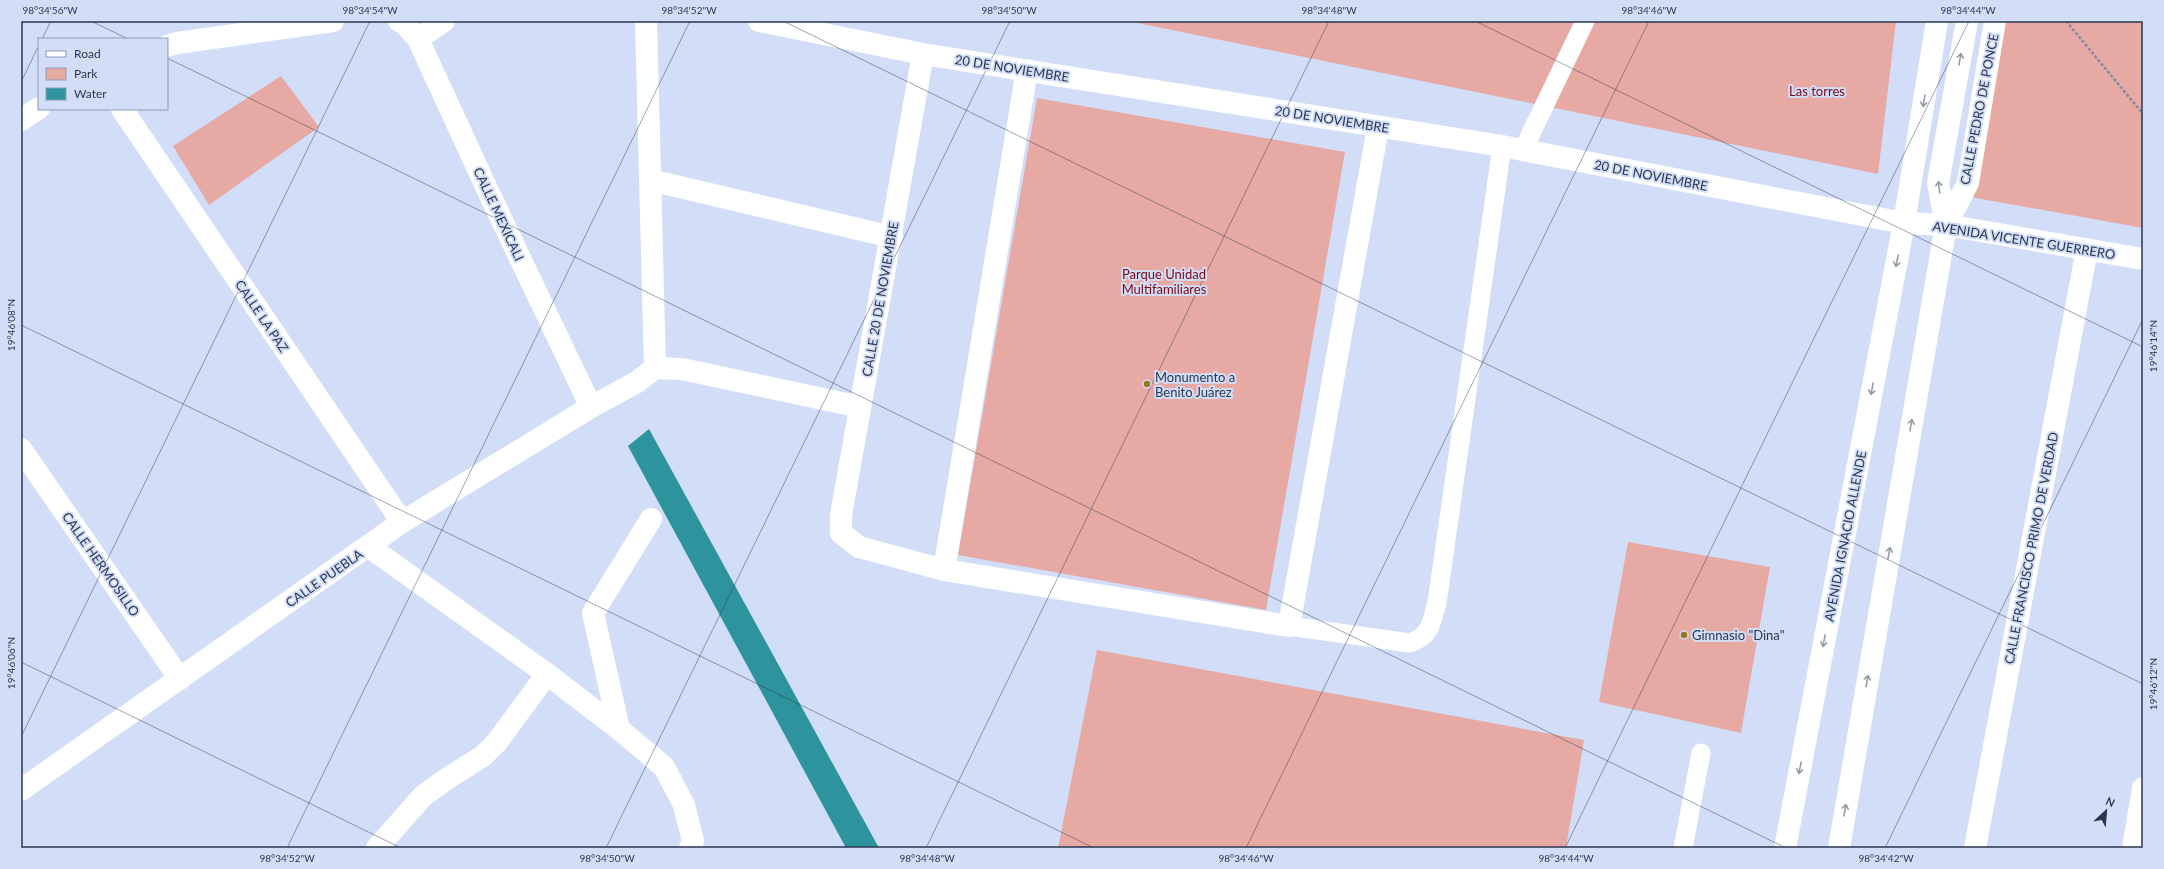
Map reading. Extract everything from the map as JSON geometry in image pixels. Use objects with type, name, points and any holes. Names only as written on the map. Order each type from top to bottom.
[{"type":"street","points":[[168,46],[177,43],[333,21]]},
{"type":"street","points":[[646,21],[655,368],[682,370],[860,408]]},
{"type":"street","name":"20 DE NOVIEMBRE","points":[[759,21],[923,54],[1502,146],[1904,223]]},
{"type":"street","points":[[1904,223],[1937,21]]},
{"type":"street","name":"CALLE PEDRO DE PONCE","points":[[1946,225],[1938,183],[1967,21]]},
{"type":"street","name":"CALLE PEDRO DE PONCE","points":[[1946,225],[1968,183],[1995,21]]},
{"type":"street","name":"CALLE MEXICALI","points":[[419,27],[488,191],[591,407]]},
{"type":"street","name":"CALLE 20 DE NOVIEMBRE","points":[[923,54],[892,237],[841,515],[841,533],[859,547],[944,570]]},
{"type":"street","points":[[1027,70],[944,570],[1289,626],[1378,127]]},
{"type":"street","points":[[21,120],[38,109]]},
{"type":"street","name":"CALLE LA PAZ","points":[[123,110],[402,522]]},
{"type":"street","points":[[650,180],[892,237]]},
{"type":"street","name":"AVENIDA VICENTE GUERRERO","points":[[1904,223],[1946,225],[2143,259]]},
{"type":"street","name":"AVENIDA IGNACIO ALLENDE","points":[[1785,848],[1904,223]]},
{"type":"street","points":[[1839,848],[1946,225]]},
{"type":"street","name":"CALLE FRANCISCO PRIMO DE VERDAD","points":[[1975,848],[2087,249]]},
{"type":"street","name":"CALLE PUEBLA","points":[[21,790],[402,522],[591,407],[637,382],[655,368]]},
{"type":"street","name":"CALLE HERMOSILLO","points":[[21,449],[180,679]]},
{"type":"street","points":[[619,729],[594,613],[651,519]]},
{"type":"street","points":[[368,546],[547,674],[619,729],[664,767],[684,805],[693,841],[690,848]]},
{"type":"street","points":[[377,848],[424,796],[488,752],[547,674]]},
{"type":"street","points":[[2133,848],[2143,788]]},
{"type":"lane","points":[[1523,150],[1585,21]]},
{"type":"lane","points":[[1289,626],[1410,643],[1422,639],[1430,626],[1438,595],[1502,146]]},
{"type":"lane","points":[[1683,848],[1701,753]]},
{"type":"path","points":[[2066,21],[2143,114]]},
{"type":"green space","name":"Las torres","points":[[1128,21],[1896,21],[1878,174]]},
{"type":"green space","points":[[2002,21],[2143,21],[2143,228],[1970,197]]},
{"type":"green space","points":[[281,76],[319,127],[209,205],[173,146]]},
{"type":"green space","name":"Parque Unidad Multifamiliares","points":[[1037,98],[1345,152],[1266,610],[958,555]]},
{"type":"green space","name":"Gimnasio \"Dina\"","points":[[1628,542],[1770,567],[1741,733],[1599,702]]},
{"type":"green space","points":[[1097,650],[1584,740],[1566,848],[1058,848]]},
{"type":"water","points":[[649,429],[879,848],[846,848],[628,446]]},
{"type":"place","name":"Monumento a Benito Juárez","points":[[1147,384]]},
{"type":"place","name":"Gimnasio \"Dina\"","points":[[1684,635]]}]
